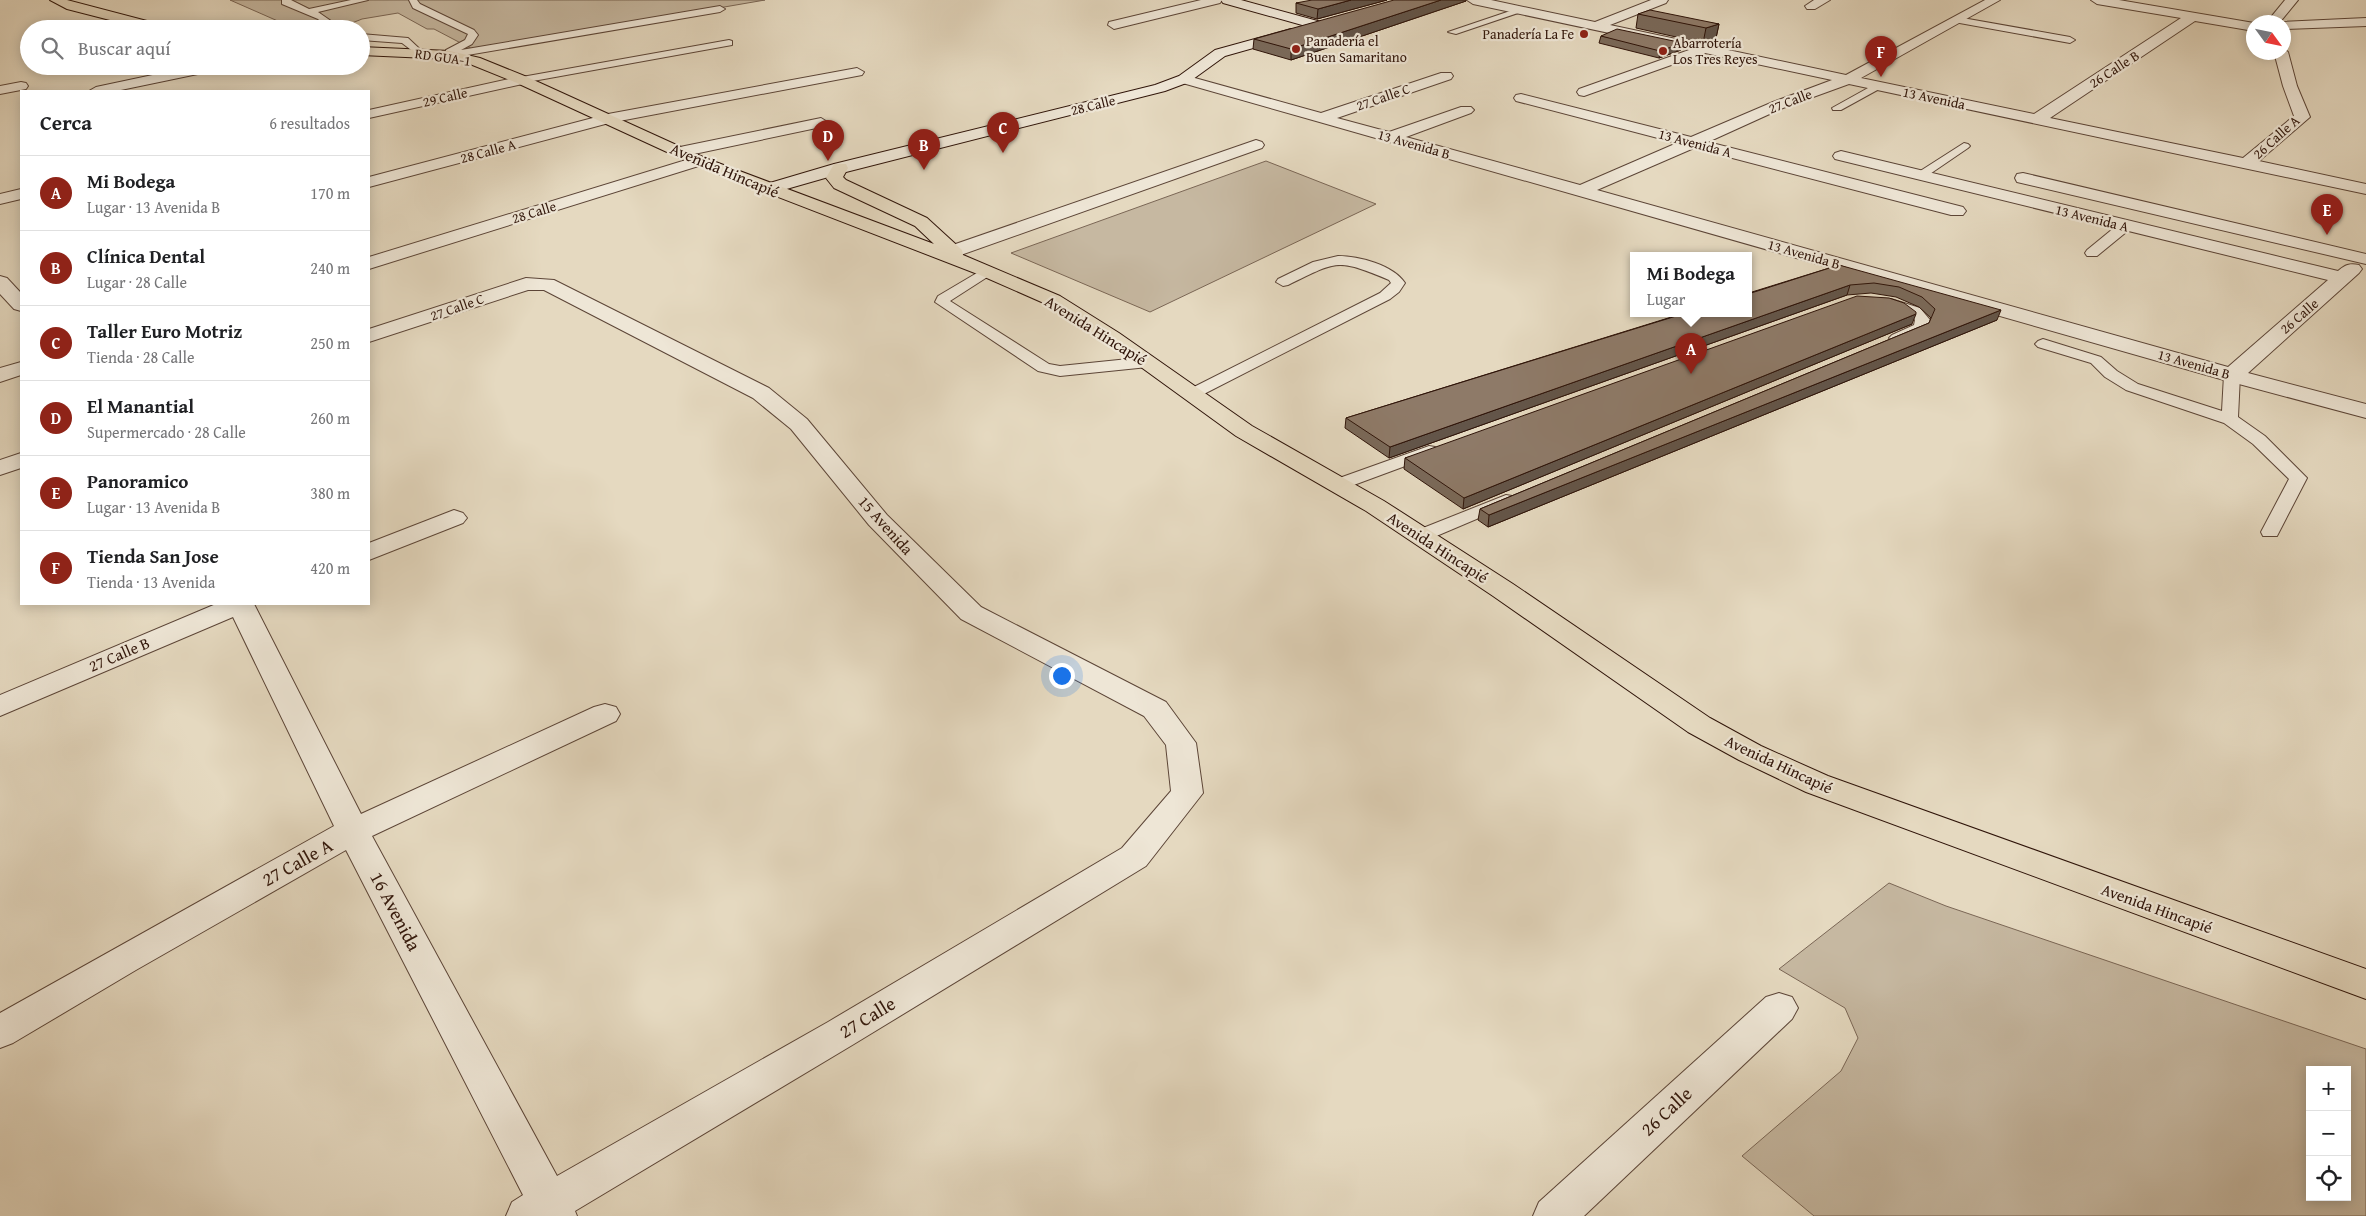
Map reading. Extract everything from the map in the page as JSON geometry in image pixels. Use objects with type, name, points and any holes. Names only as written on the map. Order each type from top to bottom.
[{"type":"main road","points":[[56,0],[71,6],[126,20]]},
{"type":"main road","name":"RD GUA-1","points":[[370,51],[415,49],[447,55],[475,61],[522,80]]},
{"type":"main road","name":"Avenida Hincapié","points":[[522,80],[699,161],[985,270],[1053,300],[1112,337],[1244,431],[1420,536],[1504,590],[1699,725],[1750,753],[1817,784],[2366,984]]},
{"type":"main road","points":[[840,168],[834,178],[840,184],[921,222],[938,236],[951,252],[985,270]]},
{"type":"street","points":[[1114,25],[1216,0]]},
{"type":"street","name":"28 Calle","points":[[769,189],[840,168],[1160,88],[1184,79],[1220,53],[1324,24],[1227,0]]},
{"type":"street","name":"13 Avenida","points":[[1473,0],[2366,190]]},
{"type":"street","points":[[1597,26],[1662,0]]},
{"type":"street","points":[[1811,6],[1824,0]]},
{"type":"street","name":"27 Calle","points":[[1581,191],[1778,105],[1847,80],[1994,0]]},
{"type":"street","points":[[2097,0],[2246,26]]},
{"type":"street","points":[[2279,15],[2292,0]]},
{"type":"street","name":"26 Calle B","points":[[2036,120],[2192,17]]},
{"type":"street","points":[[2291,25],[2366,22]]},
{"type":"street","points":[[1584,92],[1704,49]]},
{"type":"street","name":"26 Calle A","points":[[2246,164],[2302,117],[2290,86],[2283,60]]},
{"type":"street","name":"28 Calle A","points":[[370,182],[608,119],[857,72]]},
{"type":"street","points":[[101,90],[173,75]]},
{"type":"street","name":"27 Calle C","points":[[1321,118],[1446,76]]},
{"type":"street","name":"13 Avenida B","points":[[1184,79],[2232,375],[2366,411]]},
{"type":"street","name":"29 Calle","points":[[370,114],[522,80]]},
{"type":"street","points":[[0,90],[21,86]]},
{"type":"street","name":"13 Avenida A","points":[[1521,98],[1957,211]]},
{"type":"street","points":[[1390,138],[1466,110]]},
{"type":"street","points":[[680,152],[821,123]]},
{"type":"street","points":[[951,252],[1256,145]]},
{"type":"street","name":"13 Avenida A","points":[[1841,156],[2342,278]]},
{"type":"street","name":"28 Calle","points":[[370,263],[699,161]]},
{"type":"street","points":[[2023,178],[2365,258]]},
{"type":"street","points":[[0,199],[20,194]]},
{"type":"street","name":"26 Calle","points":[[2232,375],[2365,258]]},
{"type":"street","points":[[4,284],[20,304]]},
{"type":"street","name":"27 Calle C","points":[[370,336],[517,287],[547,284]]},
{"type":"street","name":"15 Avenida","points":[[547,284],[761,393],[799,424],[878,520],[971,613],[1155,709],[1181,743],[1187,793]]},
{"type":"street","points":[[0,375],[20,368]]},
{"type":"street","points":[[0,468],[20,460]]},
{"type":"street","points":[[370,552],[454,518]]},
{"type":"street","name":"27 Calle B","points":[[0,706],[238,605]]},
{"type":"street","name":"16 Avenida","points":[[240,605],[544,1212]]},
{"type":"street","name":"27 Calle A","points":[[0,1032],[123,960],[353,831],[605,714]]},
{"type":"street","name":"27 Calle","points":[[544,1212],[1134,857],[1187,793]]},
{"type":"street","name":"26 Calle","points":[[1554,1216],[1779,1008]]},
{"type":"lane","points":[[287,2],[302,0]]},
{"type":"lane","points":[[329,0],[344,4],[353,14]]},
{"type":"lane","points":[[307,12],[363,0]]},
{"type":"lane","points":[[412,0],[416,6],[471,32],[473,35],[469,42],[447,55]]},
{"type":"lane","points":[[287,2],[324,20]]},
{"type":"lane","points":[[447,55],[720,10]]},
{"type":"lane","points":[[1453,32],[1522,10]]},
{"type":"lane","points":[[1957,20],[2070,40]]},
{"type":"lane","points":[[370,37],[399,38],[415,49]]},
{"type":"lane","points":[[522,80],[729,42]]},
{"type":"lane","points":[[370,44],[415,49]]},
{"type":"lane","points":[[1837,108],[1877,86]]},
{"type":"lane","points":[[1920,176],[1964,146]]},
{"type":"lane","points":[[2092,253],[2125,226]]},
{"type":"lane","points":[[1192,394],[1385,296],[1398,283],[1394,277],[1351,261],[1341,260],[1331,260],[1283,282]]},
{"type":"lane","points":[[985,270],[943,299],[942,302],[1044,368],[1060,371],[1148,362]]},
{"type":"lane","points":[[1876,299],[1916,312],[1923,320],[1920,328],[1884,343]]},
{"type":"lane","points":[[2043,344],[2091,358],[2120,381],[2132,387],[2230,419],[2259,440],[2298,478],[2270,532]]},
{"type":"lane","points":[[2230,419],[2232,375]]},
{"type":"lane","points":[[1337,485],[1444,446]]},
{"type":"lane","points":[[1420,536],[1519,495]]},
{"type":"shaded area","points":[[230,0],[765,0],[474,50],[434,29],[427,29],[398,13],[360,20],[276,20]]},
{"type":"shaded area","points":[[1266,161],[1376,204],[1150,312],[1011,253]]},
{"type":"shaded area","points":[[1889,883],[1946,906],[2366,1049],[2366,1216],[1814,1216],[1742,1156],[1841,1071],[1858,1038],[1845,1008],[1779,969]]},
{"type":"building","points":[[1312,0],[1351,0],[1318,9],[1296,3]]},
{"type":"building","points":[[1394,0],[1441,0],[1291,49],[1254,39]]},
{"type":"building","points":[[1650,10],[1719,24],[1706,28],[1638,14]]},
{"type":"building","points":[[1617,29],[1683,43],[1660,51],[1601,36]]},
{"type":"building","points":[[1839,265],[2001,310],[1489,515],[1480,509],[1929,323],[1935,309],[1922,297],[1899,287],[1874,283],[1850,285],[1390,447],[1346,418],[1673,317],[1752,317],[1752,293]]},
{"type":"building","points":[[1857,296],[1889,298],[1904,303],[1916,314],[1464,498],[1405,458]]},
{"type":"place","name":"Panadería La Fe","points":[[1584,34]]},
{"type":"place","name":"Panadería el Buen Samaritano","points":[[1296,49]]},
{"type":"place","name":"Abarrotería Los Tres Reyes","points":[[1663,51]]},
{"type":"place","name":"Tienda San Jose","points":[[1881,77]]},
{"type":"place","name":"Taller Euro Motriz","points":[[1003,153]]},
{"type":"place","name":"El Manantial","points":[[828,161]]},
{"type":"place","name":"Clínica Dental","points":[[924,170]]},
{"type":"place","name":"Panoramico","points":[[2327,235]]},
{"type":"place","name":"Mi Bodega","points":[[1691,374]]}]
